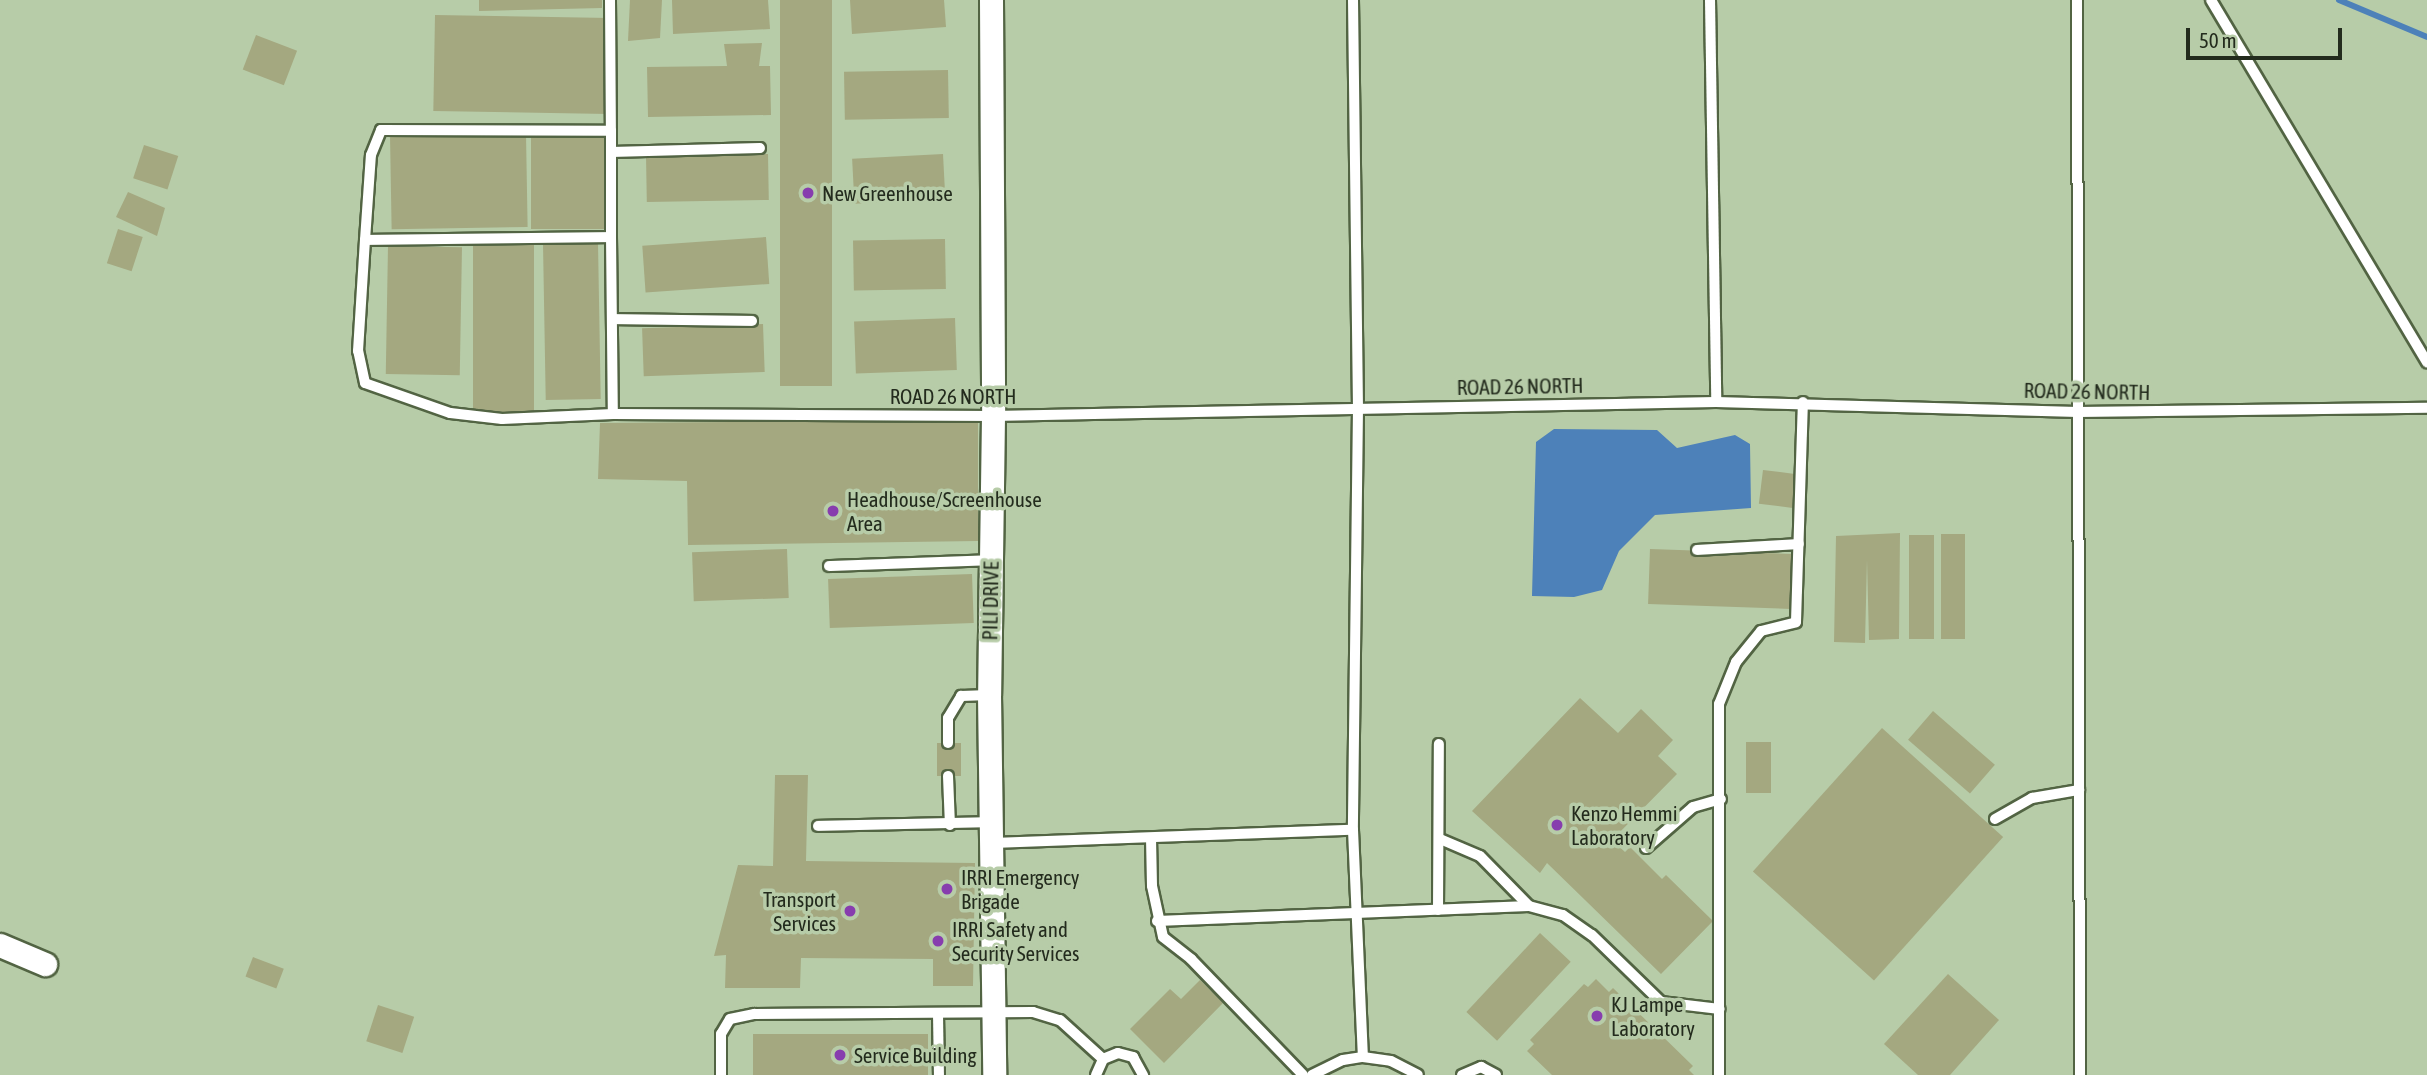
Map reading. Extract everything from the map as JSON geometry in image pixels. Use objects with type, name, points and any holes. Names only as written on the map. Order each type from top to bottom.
[{"type":"street","name":"PILI DRIVE","points":[[991,0],[993,416],[989,695],[995,1075]]},
{"type":"street","points":[[0,945],[45,964]]},
{"type":"lane","points":[[610,0],[612,414]]},
{"type":"lane","points":[[1353,0],[1358,408],[1353,830],[1363,1057]]},
{"type":"lane","points":[[1710,0],[1716,402]]},
{"type":"lane","points":[[2077,0],[2080,1075]]},
{"type":"lane","points":[[2211,0],[2427,362]]},
{"type":"lane","points":[[611,131],[381,130],[371,155],[365,240],[611,237]]},
{"type":"lane","points":[[611,152],[760,148]]},
{"type":"lane","name":"ROAD 26 NORTH","points":[[365,240],[358,351],[365,383],[450,412],[502,419],[612,414],[993,416],[1716,402],[1803,402],[2078,412],[2427,408]]},
{"type":"lane","points":[[612,319],[752,321]]},
{"type":"lane","points":[[1720,1075],[1719,704],[1736,662],[1762,631],[1796,622],[1803,402]]},
{"type":"lane","points":[[1697,550],[1799,544]]},
{"type":"lane","points":[[829,566],[990,560]]},
{"type":"lane","points":[[948,743],[948,718],[961,696],[989,695]]},
{"type":"lane","points":[[1438,910],[1439,744]]},
{"type":"lane","points":[[948,776],[950,825]]},
{"type":"lane","points":[[1995,819],[2032,798],[2079,790]]},
{"type":"lane","points":[[1646,848],[1693,807],[1721,799]]},
{"type":"lane","points":[[818,826],[950,825],[991,832],[1151,838],[1353,830]]},
{"type":"lane","points":[[1151,838],[1157,920],[1163,937],[1191,959],[1303,1075]]},
{"type":"lane","points":[[1440,839],[1480,856],[1529,906]]},
{"type":"lane","points":[[1157,920],[1529,906],[1563,915],[1592,935],[1661,1002],[1720,1009]]},
{"type":"lane","points":[[721,1075],[721,1034],[730,1019],[754,1014],[938,1014],[992,1010],[1033,1012],[1060,1020],[1103,1059]]},
{"type":"lane","points":[[938,1014],[939,1075]]},
{"type":"lane","points":[[1103,1059],[1126,1054],[1139,1063],[1143,1075]]},
{"type":"lane","points":[[1312,1075],[1343,1060],[1363,1057],[1391,1061],[1418,1075]]},
{"type":"lane","points":[[1096,1075],[1103,1059]]},
{"type":"lane","points":[[1462,1075],[1481,1067],[1496,1075]]},
{"type":"water","points":[[1554,429],[1657,430],[1677,448],[1735,435],[1750,444],[1751,508],[1655,515],[1619,551],[1602,590],[1574,597],[1532,596],[1536,442]]},
{"type":"building","points":[[479,0],[602,0],[602,8],[479,11]]},
{"type":"building","points":[[630,0],[662,0],[660,38],[628,41]]},
{"type":"building","points":[[672,0],[768,0],[770,29],[673,34]]},
{"type":"building","name":"New Greenhouse","points":[[780,0],[832,0],[832,386],[780,386]]},
{"type":"building","points":[[850,0],[944,0],[946,27],[852,34]]},
{"type":"building","points":[[435,15],[610,18],[608,114],[433,111]]},
{"type":"building","points":[[256,35],[297,51],[284,85],[243,70]]},
{"type":"building","points":[[762,43],[759,66],[770,66],[771,115],[648,117],[647,67],[727,66],[724,44]]},
{"type":"building","points":[[948,70],[949,118],[845,120],[844,72]]},
{"type":"building","points":[[526,134],[528,227],[392,229],[390,136]]},
{"type":"building","points":[[531,134],[608,134],[608,229],[531,229]]},
{"type":"building","points":[[144,145],[178,156],[167,189],[133,178]]},
{"type":"building","points":[[768,154],[769,200],[647,202],[646,156]]},
{"type":"building","points":[[943,154],[945,199],[854,204],[852,159]]},
{"type":"building","points":[[128,192],[165,208],[157,236],[116,217]]},
{"type":"building","points":[[118,229],[143,237],[132,271],[107,263]]},
{"type":"building","points":[[766,237],[769,284],[646,293],[642,246]]},
{"type":"building","points":[[945,239],[946,289],[854,291],[853,241]]},
{"type":"building","points":[[473,242],[534,242],[534,412],[473,412]]},
{"type":"building","points":[[598,243],[601,399],[546,400],[543,244]]},
{"type":"building","points":[[388,246],[462,247],[460,375],[386,374]]},
{"type":"building","points":[[955,318],[957,370],[856,373],[854,322]]},
{"type":"building","points":[[763,324],[765,372],[644,376],[642,328]]},
{"type":"building","name":"Headhouse/Screenhouse Area","points":[[978,420],[978,541],[688,545],[687,481],[598,479],[600,423]]},
{"type":"building","points":[[1763,470],[1797,474],[1793,508],[1759,504]]},
{"type":"building","points":[[1900,533],[1899,639],[1869,640],[1867,560],[1865,643],[1834,642],[1836,536]]},
{"type":"building","points":[[1941,534],[1965,534],[1965,639],[1941,639]]},
{"type":"building","points":[[1909,535],[1934,535],[1934,639],[1909,639]]},
{"type":"building","points":[[787,549],[789,598],[694,601],[692,552]]},
{"type":"building","points":[[1650,549],[1793,554],[1791,609],[1648,604]]},
{"type":"building","points":[[972,574],[974,623],[830,628],[828,579]]},
{"type":"building","name":"Kenzo Hemmi Laboratory","points":[[1580,698],[1618,733],[1641,709],[1673,740],[1658,756],[1677,774],[1612,840],[1625,852],[1630,847],[1662,879],[1666,875],[1713,921],[1661,974],[1547,863],[1540,873],[1472,811]]},
{"type":"building","points":[[1933,711],[1995,765],[1970,793],[1908,740]]},
{"type":"building","points":[[1882,728],[2003,837],[1874,980],[1753,871]]},
{"type":"building","points":[[1746,742],[1771,742],[1771,793],[1746,793]]},
{"type":"building","points":[[937,743],[961,743],[961,776],[937,776]]},
{"type":"building","name":"Transport Services","points":[[775,775],[808,775],[806,861],[975,863],[973,986],[933,986],[933,959],[801,958],[800,988],[725,988],[726,955],[714,956],[738,865],[773,866]]},
{"type":"building","points":[[1540,933],[1571,962],[1497,1041],[1466,1012]]},
{"type":"building","points":[[253,957],[284,969],[276,988],[245,977]]},
{"type":"building","points":[[1948,974],[1999,1020],[1950,1075],[1918,1075],[1884,1044]]},
{"type":"building","name":"KJ Lampe Laboratory","points":[[1596,979],[1609,992],[1613,988],[1693,1066],[1689,1070],[1694,1075],[1552,1075],[1527,1051],[1534,1044],[1530,1040],[1584,984],[1588,987]]},
{"type":"building","points":[[1200,980],[1223,1003],[1164,1063],[1130,1029],[1170,989],[1181,999]]},
{"type":"building","points":[[378,1005],[414,1017],[402,1053],[366,1041]]},
{"type":"building","name":"Service Building","points":[[753,1034],[928,1034],[928,1075],[753,1075]]},
{"type":"waterway","points":[[2339,0],[2427,37]]},
{"type":"place","name":"New Greenhouse","points":[[808,193]]},
{"type":"place","name":"Headhouse/Screenhouse Area","points":[[833,511]]},
{"type":"place","name":"Kenzo Hemmi Laboratory","points":[[1557,825]]},
{"type":"place","name":"IRRI Emergency Brigade","points":[[947,889]]},
{"type":"place","name":"Transport Services","points":[[850,911]]},
{"type":"place","name":"IRRI Safety and Security Services","points":[[938,941]]},
{"type":"place","name":"KJ Lampe Laboratory","points":[[1597,1016]]},
{"type":"place","name":"Service Building","points":[[840,1055]]}]
